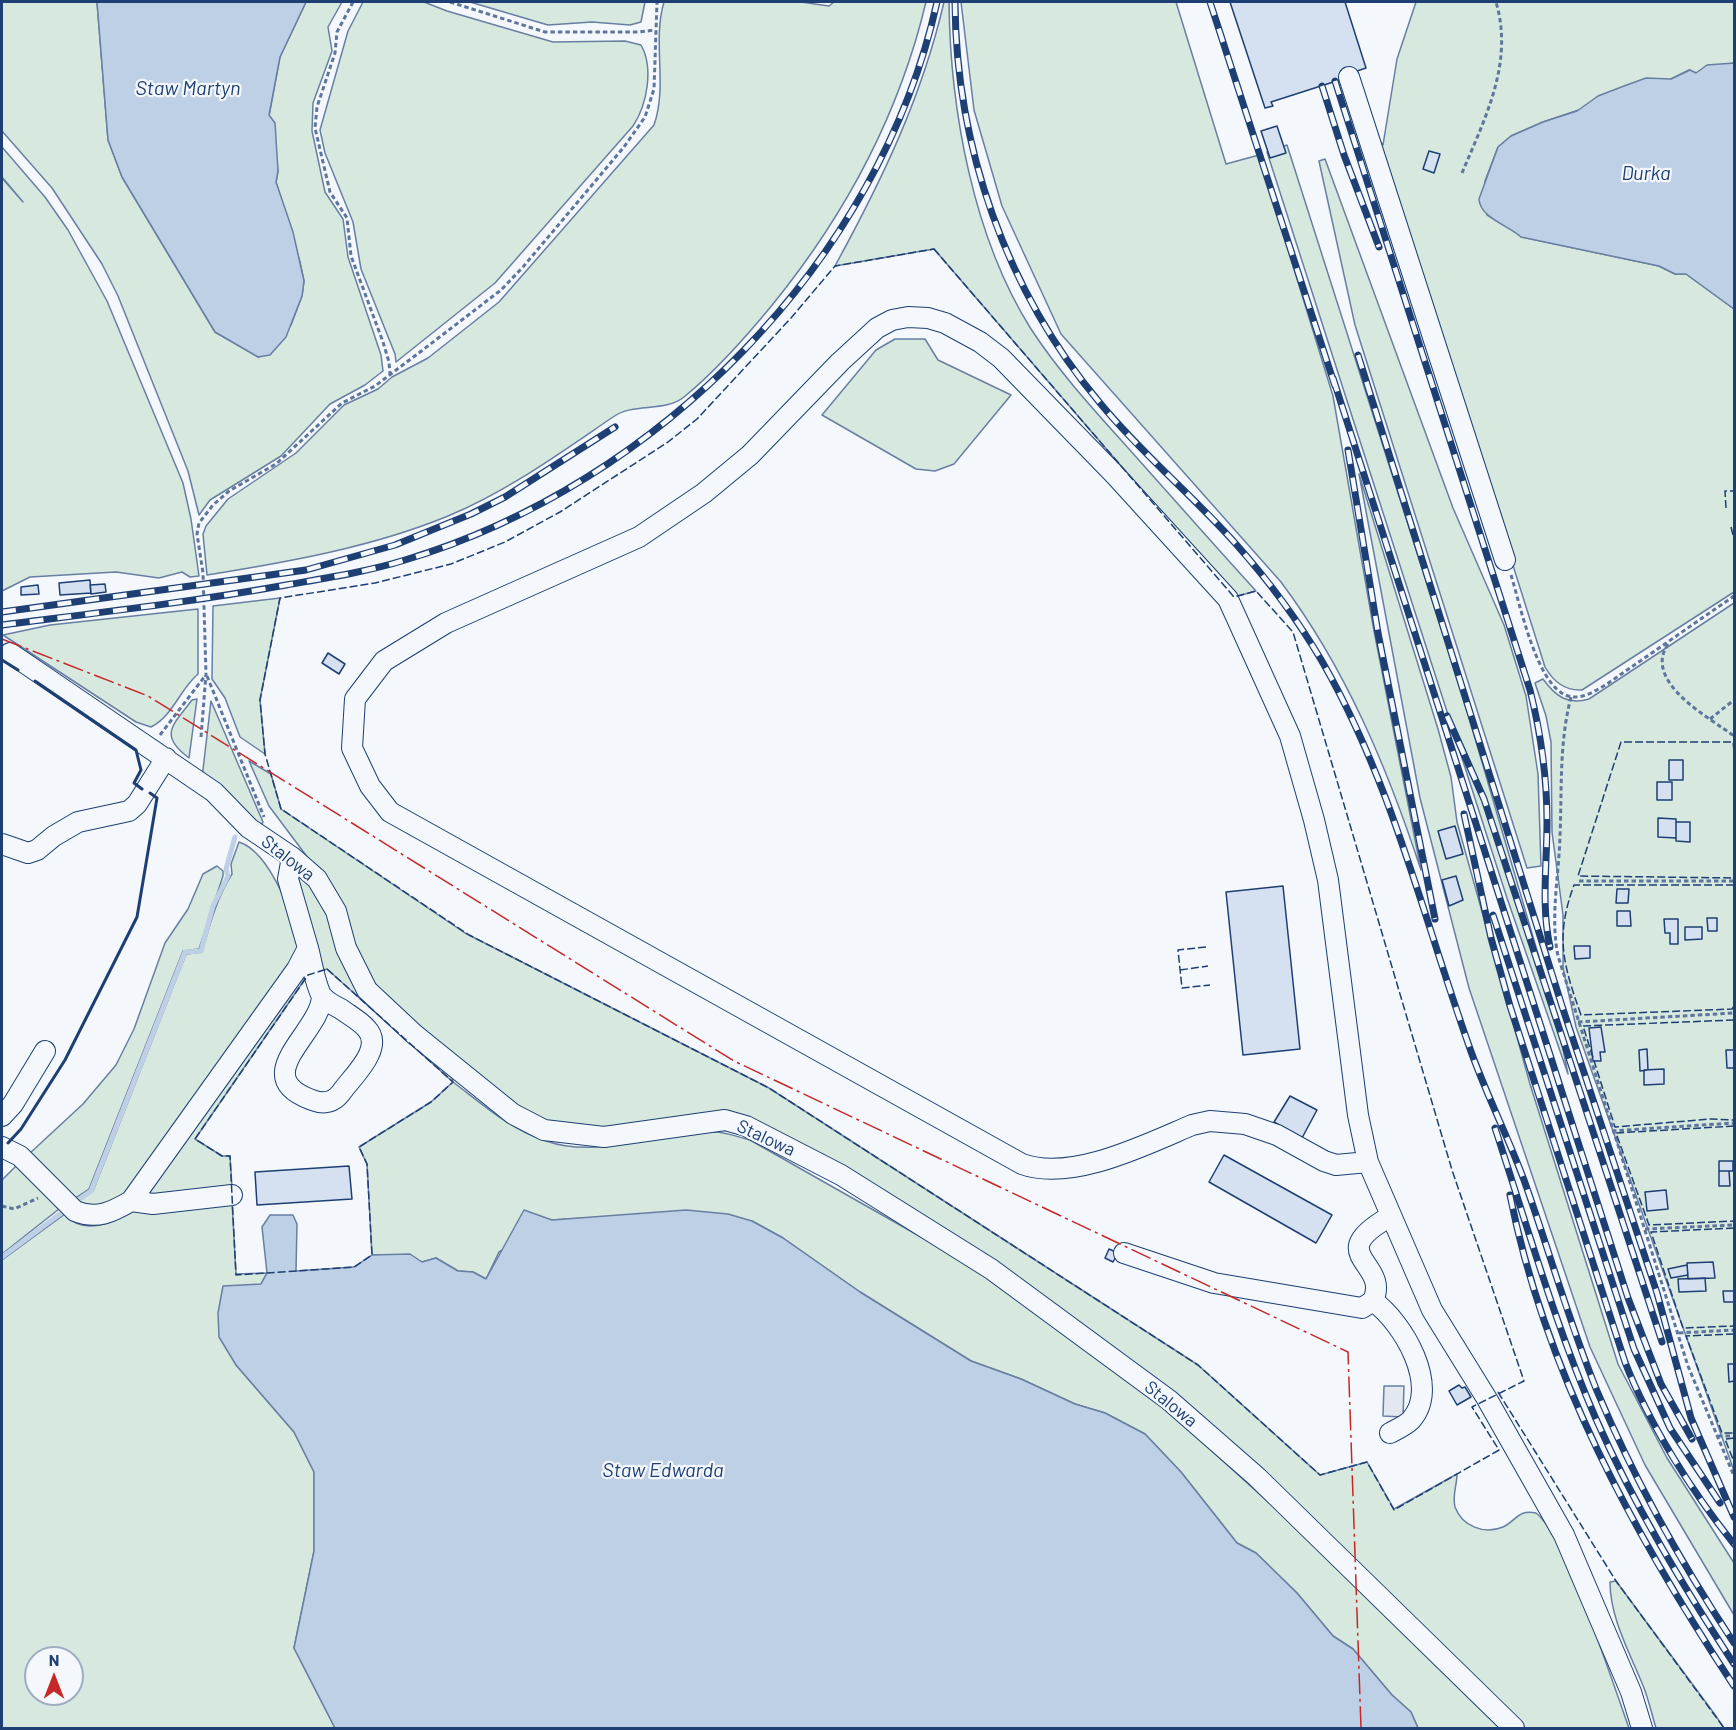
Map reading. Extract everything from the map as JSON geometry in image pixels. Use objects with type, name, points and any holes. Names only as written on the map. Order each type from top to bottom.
[{"type":"street","points":[[1349,77],[1505,560]]},
{"type":"street","points":[[1368,1162],[1336,1165],[1264,1129],[1210,1121],[1192,1125],[1081,1167],[1053,1171],[1022,1164],[390,812],[369,786],[352,748],[356,699],[384,661],[412,642],[447,623],[639,537],[704,493],[750,455],[877,328],[892,320],[908,317],[928,318],[945,323],[980,342],[1000,358],[1115,475],[1228,599],[1290,736],[1314,820],[1328,880],[1358,1115],[1368,1162],[1432,1310],[1487,1399],[1564,1535],[1631,1692],[1642,1728]]},
{"type":"street","name":"Stalowa","points":[[10,653],[214,792],[249,828],[292,857],[317,879],[336,911],[346,948],[367,990],[414,1034],[513,1114],[544,1130],[604,1137],[725,1120],[746,1126],[841,1175],[991,1269],[1169,1400],[1257,1477],[1515,1728]]},
{"type":"street","points":[[2,844],[17,851],[37,850],[54,836],[78,822],[129,811],[137,804],[159,754]]},
{"type":"street","points":[[292,857],[288,879],[322,996],[320,1012],[287,1058],[284,1068],[285,1078],[296,1090],[308,1098],[326,1102],[338,1098],[371,1051],[373,1041],[367,1029],[322,996]]},
{"type":"street","points":[[2,1147],[20,1156],[70,1207],[86,1216],[99,1216],[131,1201],[297,969],[308,948]]},
{"type":"street","points":[[2,1116],[13,1104],[45,1051]]},
{"type":"street","points":[[131,1201],[153,1204],[232,1195]]},
{"type":"street","points":[[1124,1253],[1214,1283],[1362,1308],[1373,1301],[1376,1293],[1375,1283],[1360,1254],[1359,1243],[1364,1233],[1391,1216]]},
{"type":"street","points":[[1373,1301],[1397,1325],[1417,1360],[1421,1378],[1419,1403],[1412,1419],[1390,1433]]},
{"type":"path","points":[[353,2],[338,32],[335,53],[317,107],[315,128],[330,192],[347,218],[351,256],[383,342],[390,374]]},
{"type":"path","points":[[450,2],[545,32],[655,30]]},
{"type":"path","points":[[201,737],[206,675],[199,523],[213,504],[229,491],[276,464],[342,403],[375,386],[501,290],[624,147],[651,104],[657,2]]},
{"type":"path","points":[[1462,174],[1497,87],[1502,46],[1496,2]]},
{"type":"path","points":[[1505,560],[1544,674],[1559,691],[1571,697],[1588,695],[1734,597]]},
{"type":"path","points":[[1670,641],[1663,652],[1664,674],[1678,693],[1734,736]]},
{"type":"path","points":[[159,754],[166,724],[206,675]]},
{"type":"path","points":[[206,675],[224,714],[274,845]]},
{"type":"path","points":[[1571,697],[1561,764],[1560,836],[1555,917],[1558,956],[1693,1380],[1734,1476]]},
{"type":"path","points":[[1710,719],[1734,700]]},
{"type":"path","points":[[1579,881],[1734,881]]},
{"type":"path","points":[[1578,1022],[1734,1013]]},
{"type":"path","points":[[1612,1131],[1734,1124]]},
{"type":"path","points":[[2,1206],[14,1209],[43,1195],[51,1188]]},
{"type":"path","points":[[1645,1229],[1734,1225]]},
{"type":"path","points":[[1679,1333],[1734,1330]]},
{"type":"path","points":[[1718,1436],[1734,1436]]},
{"type":"shaded area","points":[[2,2],[97,2],[108,140],[122,177],[215,332],[259,357],[291,325],[302,296],[304,281],[276,182],[278,171],[269,116],[280,57],[306,2],[342,2],[328,27],[332,51],[313,103],[312,131],[325,192],[343,219],[348,257],[381,355],[383,371],[365,385],[330,404],[281,456],[210,500],[199,515],[188,471],[118,296],[102,264],[52,188],[2,131]]},
{"type":"shaded area","points":[[363,2],[424,2],[553,42],[625,41],[641,45],[647,64],[645,97],[633,126],[495,283],[396,362],[395,354],[361,269],[353,222],[325,153],[320,130],[348,31]]},
{"type":"shaded area","points":[[470,2],[645,2],[641,22],[630,25],[592,22],[548,25]]},
{"type":"shaded area","points":[[664,2],[801,2],[829,6],[834,2],[926,2],[901,84],[867,162],[824,235],[773,304],[731,353],[684,397],[667,405],[621,412],[533,471],[470,506],[419,527],[360,545],[299,559],[207,575],[203,534],[206,526],[228,499],[296,453],[344,405],[378,389],[392,377],[428,358],[499,302],[654,125],[660,95],[659,32]]},
{"type":"shaded area","points":[[944,2],[949,2],[954,85],[969,171],[994,254],[1011,293],[1031,329],[1065,376],[1256,591],[1234,597],[934,249],[835,266],[869,202],[899,137],[924,71]]},
{"type":"shaded area","points":[[961,2],[1176,2],[1226,164],[1259,155],[1333,396],[1374,631],[1421,870],[1394,794],[1363,720],[1326,649],[1304,615],[1281,582],[1061,334],[1002,206],[974,110]]},
{"type":"shaded area","points":[[1416,2],[1734,2],[1734,63],[1696,73],[1689,70],[1671,79],[1543,122],[1511,136],[1498,147],[1485,181],[1487,215],[1522,237],[1659,266],[1675,274],[1686,274],[1734,309],[1734,592],[1582,690],[1570,689],[1560,684],[1545,667],[1379,140],[1383,145],[1397,59]]},
{"type":"shaded area","points":[[1287,145],[1463,697],[1557,1019],[1568,1074],[1507,898],[1267,152]]},
{"type":"shaded area","points":[[2,147],[45,197],[68,230],[107,301],[183,483],[199,576],[190,577],[182,572],[159,578],[116,572],[30,577],[2,591],[2,178],[23,202],[2,177]]},
{"type":"shaded area","points":[[1325,159],[1453,508],[1504,625],[1526,696],[1538,774],[1541,866],[1527,868],[1355,325],[1319,161]]},
{"type":"shaded area","points":[[895,339],[925,339],[938,360],[1011,395],[954,464],[935,471],[916,469],[822,415],[876,350]]},
{"type":"shaded area","points":[[1359,474],[1438,729],[1451,777],[1457,822],[1530,1084],[1618,1364],[1667,1458],[1734,1563],[1734,1615],[1645,1465],[1590,1347],[1469,988],[1420,798]]},
{"type":"shaded area","points":[[280,598],[260,700],[265,754],[240,737],[225,698],[212,679],[213,606]]},
{"type":"shaded area","points":[[1734,603],[1734,1471],[1576,1027],[1563,968],[1563,915],[1552,832],[1551,742],[1546,716],[1535,683],[1543,679],[1553,691],[1569,700],[1589,699]]},
{"type":"shaded area","points":[[198,609],[198,674],[165,716],[151,727],[136,722],[3,635],[50,625]]},
{"type":"shaded area","points":[[197,699],[189,758],[179,750],[171,736],[179,716],[192,700]]},
{"type":"shaded area","points":[[211,701],[263,822],[261,825],[202,778]]},
{"type":"shaded area","points":[[249,761],[271,774],[281,809],[465,933],[769,1088],[1198,1365],[1320,1475],[1367,1462],[1394,1509],[1457,1474],[1454,1499],[1458,1514],[1468,1524],[1481,1529],[1503,1527],[1521,1514],[1536,1513],[1548,1527],[1574,1579],[1629,1728],[1523,1728],[1156,1383],[748,1122],[604,1131],[546,1125],[515,1110],[370,988],[323,878],[269,806]]},
{"type":"shaded area","points":[[239,842],[250,848],[271,873],[288,907],[297,939],[298,952],[130,1197],[103,1210],[78,1202],[93,1191],[186,954],[202,952],[218,901],[232,874],[231,864]]},
{"type":"shaded area","points":[[217,866],[223,871],[223,876],[199,949],[183,951],[89,1189],[74,1199],[29,1154],[83,1104],[116,1065],[134,1029],[165,943],[188,909],[203,874]]},
{"type":"shaded area","points":[[301,873],[322,899],[341,948],[452,1076],[453,1082],[327,969],[321,971],[297,874]]},
{"type":"shaded area","points":[[300,977],[305,979],[195,1139],[222,1156],[230,1156],[232,1187],[164,1197],[148,1194],[147,1190]]},
{"type":"shaded area","points":[[453,1082],[497,1116],[521,1130],[546,1141],[567,1146],[609,1146],[672,1135],[718,1132],[750,1140],[988,1275],[1125,1376],[1177,1419],[1369,1594],[1507,1728],[1418,1728],[1411,1712],[1392,1695],[1353,1649],[1333,1636],[1297,1593],[1256,1553],[1237,1543],[1181,1472],[1145,1434],[1105,1413],[1075,1404],[1021,1379],[971,1361],[860,1292],[783,1238],[752,1221],[585,1218],[552,1220],[499,1252],[486,1279],[473,1272],[458,1271],[436,1258],[422,1262],[404,1255],[372,1255],[367,1164],[359,1147],[431,1102]]},
{"type":"shaded area","points":[[17,1165],[59,1209],[2,1254],[2,1180]]},
{"type":"shaded area","points":[[232,1202],[236,1274],[267,1273],[261,1284],[236,1365],[294,1432],[314,1472],[314,1551],[294,1648],[335,1728],[2,1728],[2,1260],[65,1214],[72,1221],[89,1226],[117,1220],[134,1211]]},
{"type":"shaded area","points":[[1384,1386],[1404,1386],[1403,1417],[1383,1416]]},
{"type":"shaded area","points":[[1616,1581],[1724,1728],[1656,1728],[1646,1693],[1613,1610],[1610,1582]]},
{"type":"water","name":"Staw Martyn","points":[[97,2],[306,2],[280,57],[269,115],[275,123],[278,171],[276,182],[293,232],[304,281],[302,296],[286,337],[270,355],[258,357],[215,332],[122,177],[108,140]]},
{"type":"water","name":"Durka","points":[[1734,63],[1734,309],[1686,274],[1675,274],[1659,266],[1521,237],[1489,216],[1481,206],[1479,199],[1498,147],[1511,136],[1577,111],[1598,96],[1646,78],[1671,79],[1690,70],[1696,73],[1707,65]]},
{"type":"water","name":"Staw Edwarda","points":[[524,1210],[552,1220],[686,1210],[728,1214],[752,1221],[783,1238],[860,1292],[971,1361],[1021,1379],[1075,1404],[1105,1413],[1145,1434],[1181,1472],[1237,1543],[1256,1553],[1297,1593],[1333,1636],[1353,1649],[1392,1695],[1411,1712],[1418,1728],[335,1728],[294,1648],[314,1551],[314,1472],[294,1432],[236,1365],[219,1337],[218,1313],[223,1286],[261,1284],[267,1273],[262,1227],[270,1215],[293,1215],[297,1224],[296,1271],[354,1267],[372,1255],[410,1254],[422,1262],[436,1258],[458,1271],[473,1272],[486,1279]]},
{"type":"building","points":[[1230,2],[1345,2],[1366,68],[1351,73],[1352,76],[1271,102],[1273,106],[1265,108]]},
{"type":"building","points":[[1277,126],[1286,153],[1270,158],[1261,131]]},
{"type":"building","points":[[1429,151],[1440,154],[1434,173],[1423,169]]},
{"type":"building","points":[[90,580],[91,593],[60,595],[59,583]]},
{"type":"building","points":[[105,584],[106,592],[91,594],[90,585]]},
{"type":"building","points":[[38,585],[39,594],[21,595],[21,587]]},
{"type":"building","points":[[328,653],[345,664],[339,674],[322,663]]},
{"type":"building","points":[[1669,760],[1683,760],[1683,780],[1669,780]]},
{"type":"building","points":[[1657,782],[1672,782],[1672,800],[1657,800]]},
{"type":"building","points":[[1658,818],[1676,819],[1676,838],[1658,837]]},
{"type":"building","points":[[1676,822],[1690,822],[1690,842],[1676,841]]},
{"type":"building","points":[[1455,826],[1463,854],[1446,859],[1438,831]]},
{"type":"building","points":[[1456,876],[1463,900],[1449,906],[1442,880]]},
{"type":"building","points":[[1283,886],[1300,1049],[1243,1055],[1226,892]]},
{"type":"building","points":[[1617,889],[1629,889],[1628,903],[1616,903]]},
{"type":"building","points":[[1617,911],[1630,911],[1631,926],[1617,926]]},
{"type":"building","points":[[1707,918],[1717,918],[1717,931],[1708,931]]},
{"type":"building","points":[[1664,919],[1678,919],[1678,944],[1670,944],[1670,933],[1665,933]]},
{"type":"building","points":[[1685,927],[1702,927],[1702,939],[1685,940]]},
{"type":"building","points":[[1574,946],[1590,946],[1590,958],[1575,959]]},
{"type":"building","points":[[1601,1027],[1605,1052],[1600,1052],[1601,1061],[1593,1061],[1589,1028]]},
{"type":"building","points":[[1647,1049],[1648,1070],[1640,1071],[1639,1050]]},
{"type":"building","points":[[1726,1050],[1734,1050],[1734,1068],[1727,1068]]},
{"type":"building","points":[[1664,1069],[1664,1084],[1644,1085],[1644,1070]]},
{"type":"building","points":[[1290,1096],[1317,1110],[1302,1138],[1274,1122]]},
{"type":"building","points":[[1224,1155],[1332,1215],[1316,1243],[1209,1182]]},
{"type":"building","points":[[1719,1161],[1733,1161],[1733,1171],[1719,1171]]},
{"type":"building","points":[[349,1166],[352,1199],[257,1205],[255,1172]]},
{"type":"building","points":[[1719,1171],[1729,1171],[1730,1186],[1719,1186]]},
{"type":"building","points":[[1666,1190],[1668,1209],[1647,1211],[1645,1192]]},
{"type":"building","points":[[1109,1249],[1118,1253],[1113,1262],[1105,1258]]},
{"type":"building","points":[[1713,1262],[1715,1278],[1688,1279],[1687,1263]]},
{"type":"building","points":[[1687,1265],[1688,1275],[1671,1278],[1668,1269]]},
{"type":"building","points":[[1705,1278],[1706,1291],[1679,1292],[1678,1279]]},
{"type":"building","points":[[1723,1291],[1734,1291],[1734,1302],[1724,1302]]},
{"type":"building","points":[[1728,1364],[1734,1364],[1734,1381],[1729,1382]]},
{"type":"building","points":[[1459,1385],[1462,1388],[1465,1387],[1471,1397],[1457,1405],[1449,1391]]},
{"type":"waterway","points":[[77,1201],[91,1191],[185,952],[201,951],[213,906],[228,876],[226,869],[235,837]]},
{"type":"waterway","points":[[2,1257],[64,1211]]},
{"type":"railway","points":[[2,625],[215,597],[376,568],[405,560],[498,525],[586,478],[669,419],[744,350],[810,273],[865,188],[908,97],[937,2]]},
{"type":"railway","points":[[955,2],[958,56],[965,110],[977,163],[993,215],[1013,265],[1038,313],[1067,360],[1100,403],[1149,457],[1235,543],[1282,601],[1323,663],[1347,709],[1387,802],[1468,1043],[1524,1180],[1577,1339],[1597,1391],[1611,1424],[1660,1520],[1695,1582],[1734,1643]]},
{"type":"railway","points":[[1210,2],[1335,386]]},
{"type":"railway","points":[[1335,81],[1530,690],[1545,772],[1547,822],[1545,901],[1550,947]]},
{"type":"railway","points":[[1322,86],[1344,155],[1379,247]]},
{"type":"railway","points":[[1358,355],[1562,1006],[1657,1293],[1691,1418],[1734,1517]]},
{"type":"railway","points":[[1333,378],[1628,1298],[1661,1384],[1692,1439]]},
{"type":"railway","points":[[2,612],[306,570],[395,545],[471,514],[505,497],[615,427]]},
{"type":"railway","points":[[1348,450],[1378,633],[1435,919]]},
{"type":"railway","points":[[1447,716],[1484,799],[1662,1342]]},
{"type":"railway","points":[[1464,814],[1491,938],[1510,1006],[1625,1362],[1646,1409],[1673,1457],[1734,1544]]},
{"type":"railway","points":[[1493,915],[1634,1349],[1670,1428],[1720,1503]]},
{"type":"railway","points":[[1495,1128],[1554,1311],[1596,1419],[1626,1483],[1660,1544],[1734,1664]]},
{"type":"railway","points":[[1510,1195],[1526,1261],[1546,1326],[1570,1389],[1598,1451],[1662,1571],[1734,1686]]},
{"type":"fence","points":[[934,249],[1234,597],[1256,591],[1293,632],[1452,1170],[1524,1381],[1472,1407],[1499,1450],[1394,1510],[1367,1462],[1320,1475],[1198,1365],[769,1088],[469,935],[281,809],[265,754],[260,700],[280,598],[375,583],[451,564],[505,542],[560,512],[668,442],[697,419],[791,318],[835,266],[934,249]]},
{"type":"fence","points":[[1726,508],[1725,491],[1734,491]]},
{"type":"fence","points":[[1731,527],[1734,539]]},
{"type":"fence","points":[[1734,751],[1733,742],[1621,742],[1578,876],[1734,878]]},
{"type":"fence","points":[[1734,885],[1574,885],[1568,903],[1563,936],[1566,965],[1581,1015],[1732,1009],[1734,1006]]},
{"type":"fence","points":[[1206,947],[1178,950],[1182,988],[1210,985]]},
{"type":"fence","points":[[1180,970],[1208,966]]},
{"type":"fence","points":[[327,969],[453,1082],[431,1102],[359,1147],[367,1164],[372,1255],[354,1267],[236,1275],[230,1156],[222,1156],[195,1139],[308,975],[327,969]]},
{"type":"fence","points":[[1734,1020],[1583,1026],[1615,1127],[1711,1119],[1734,1120]]},
{"type":"fence","points":[[1734,1126],[1616,1133],[1649,1225],[1734,1221]]},
{"type":"fence","points":[[1734,1228],[1651,1232],[1683,1328],[1734,1326]]},
{"type":"fence","points":[[1734,1334],[1686,1336],[1722,1433],[1734,1433]]},
{"type":"fence","points":[[1498,1392],[1616,1581],[1724,1728]]},
{"type":"fence","points":[[1734,1438],[1725,1439],[1734,1462]]},
{"type":"wall","points":[[2,660],[18,670]]},
{"type":"wall","points":[[35,681],[136,750],[141,770],[134,783],[142,789]]},
{"type":"wall","points":[[8,1143],[21,1129],[65,1060],[137,917],[157,798],[150,793]]},
{"type":"power","points":[[2,639],[148,696],[734,1061],[1348,1352],[1361,1728]]}]
